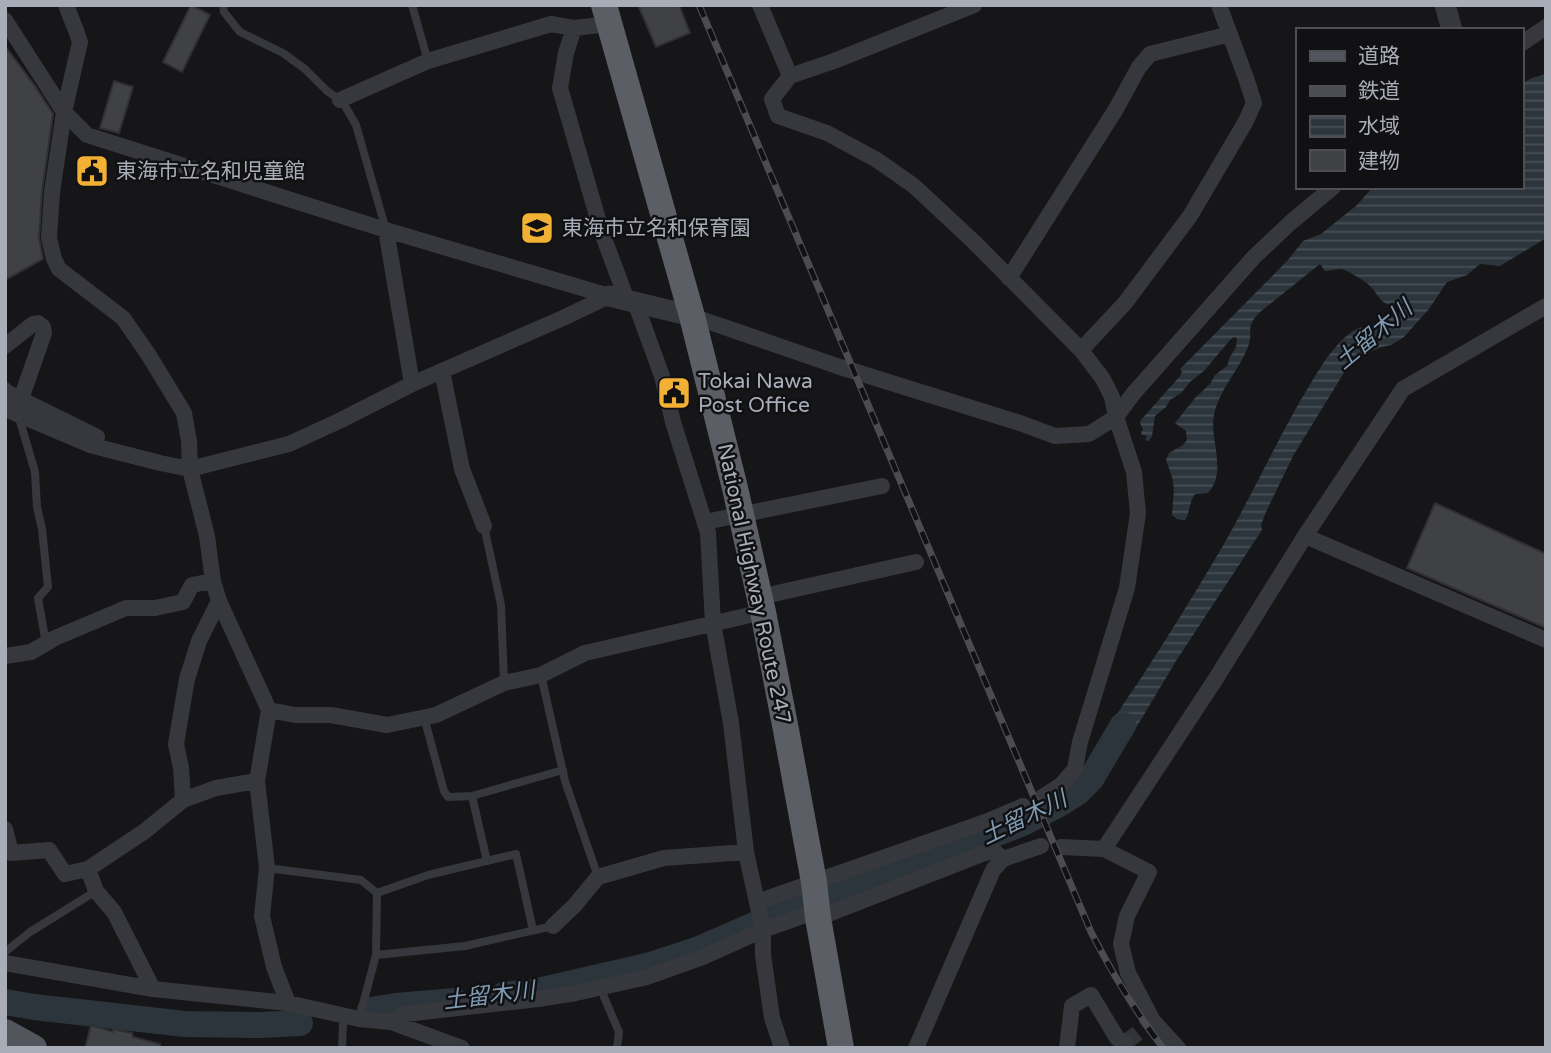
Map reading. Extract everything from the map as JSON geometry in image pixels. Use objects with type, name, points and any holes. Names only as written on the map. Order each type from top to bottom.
[{"type":"highway","name":"National Highway Route 247","points":[[606,15],[692,316],[741,514],[761,604],[841,1048]]},
{"type":"main road","points":[[5,1032],[34,1048]]},
{"type":"street","points":[[66,5],[78,33],[79,43],[64,112],[52,192],[50,238],[54,259],[59,269],[123,318],[184,413],[191,469],[207,536],[213,581],[219,601],[269,710],[257,781],[267,868],[262,916],[274,967],[288,1003]]},
{"type":"street","points":[[760,5],[790,76]]},
{"type":"street","points":[[974,5],[790,76],[772,99],[778,116],[827,133],[877,160],[914,186],[1081,350],[1103,379],[1112,397],[1134,472],[1138,513],[1127,588],[1080,742],[1075,769],[1061,785],[1041,798]]},
{"type":"street","points":[[1081,350],[1125,303],[1190,216],[1254,103],[1219,5]]},
{"type":"street","points":[[1445,5],[1451,28]]},
{"type":"street","points":[[340,100],[428,61],[551,24],[574,28],[606,15]]},
{"type":"street","points":[[1523,43],[1546,27]]},
{"type":"street","points":[[574,28],[566,53],[560,88],[602,233],[624,299],[662,376],[673,422],[708,533],[713,623],[731,723],[746,852],[763,930],[763,955],[772,1017],[782,1048]]},
{"type":"street","points":[[8,30],[64,112],[87,135],[386,230],[692,316],[1055,436],[1089,434],[1116,417],[1133,394],[1254,257],[1332,189]]},
{"type":"street","points":[[1009,278],[1109,120],[1139,67],[1150,54],[1230,34]]},
{"type":"street","points":[[386,230],[412,384]]},
{"type":"street","points":[[5,409],[90,445],[191,469],[289,444],[412,384],[563,318],[624,299]]},
{"type":"street","points":[[1104,849],[1403,389],[1546,306]]},
{"type":"street","points":[[5,346],[33,324],[38,323],[43,327],[44,334],[21,399]]},
{"type":"street","points":[[442,371],[462,469],[484,526]]},
{"type":"street","points":[[5,390],[102,440],[114,452]]},
{"type":"street","points":[[705,522],[882,486]]},
{"type":"street","points":[[1305,536],[1546,640]]},
{"type":"street","points":[[269,710],[295,716],[331,715],[387,724],[436,715],[504,683],[541,675],[585,653],[713,623],[761,604],[916,562]]},
{"type":"street","points":[[5,656],[31,652],[126,608],[155,608],[183,602],[192,585],[213,581]]},
{"type":"street","points":[[183,800],[176,744],[187,679],[198,641],[219,601]]},
{"type":"street","points":[[5,830],[11,853],[48,850],[65,874],[88,869],[145,831],[183,800],[216,788],[257,781]]},
{"type":"street","points":[[391,1021],[405,1014],[538,999],[647,977],[703,957],[763,930],[815,900],[1023,806]]},
{"type":"street","points":[[916,1048],[993,870],[1003,859],[1041,846]]},
{"type":"street","points":[[1061,847],[1104,849],[1149,872],[1127,916],[1121,944],[1128,973],[1153,1021],[1178,1048]]},
{"type":"street","points":[[758,904],[815,900],[994,851],[1003,859]]},
{"type":"street","points":[[553,926],[598,877],[664,858],[746,852]]},
{"type":"street","points":[[88,869],[96,891],[114,912],[153,989]]},
{"type":"street","points":[[5,963],[153,989],[288,1003],[352,1018],[391,1021],[462,1048]]},
{"type":"street","points":[[1067,1048],[1072,1006],[1091,995],[1126,1048]]},
{"type":"lane","points":[[223,5],[224,12],[240,32],[283,53],[340,100],[356,125],[386,230]]},
{"type":"lane","points":[[412,5],[428,61]]},
{"type":"lane","points":[[21,416],[19,421],[35,472],[37,507],[42,529],[48,587],[38,598],[48,642]]},
{"type":"lane","points":[[484,526],[501,605],[504,683]]},
{"type":"lane","points":[[541,675],[563,770],[598,877]]},
{"type":"lane","points":[[424,717],[447,797],[472,796],[563,770]]},
{"type":"lane","points":[[472,796],[487,861]]},
{"type":"lane","points":[[377,893],[428,875],[516,854],[533,930]]},
{"type":"lane","points":[[267,868],[361,880],[377,893]]},
{"type":"lane","points":[[5,952],[30,932],[96,891]]},
{"type":"lane","points":[[342,1048],[343,1025],[352,1018],[376,955],[377,893]]},
{"type":"lane","points":[[376,955],[465,946],[553,926]]},
{"type":"lane","points":[[602,987],[619,1032],[617,1048]]},
{"type":"water","points":[[1546,74],[1546,238],[1500,266],[1480,264],[1467,275],[1447,282],[1429,309],[1404,337],[1358,358],[1345,371],[1293,456],[1266,512],[1262,530],[1176,661],[1115,763],[1095,751],[1224,544],[1297,406],[1324,362],[1337,345],[1353,331],[1388,319],[1404,305],[1390,305],[1357,276],[1341,269],[1325,271],[1320,264],[1260,312],[1251,326],[1248,347],[1220,397],[1214,415],[1217,475],[1214,484],[1208,493],[1195,494],[1185,520],[1172,515],[1174,489],[1166,460],[1169,453],[1187,440],[1186,431],[1175,423],[1215,375],[1227,366],[1237,338],[1230,340],[1204,371],[1155,416],[1149,441],[1145,440],[1147,436],[1142,435],[1141,420],[1180,376],[1180,369],[1288,260],[1303,241],[1321,234],[1357,205],[1371,189],[1523,189],[1523,83]]},
{"type":"building","points":[[191,5],[210,15],[182,72],[163,62]]},
{"type":"building","points":[[638,5],[679,5],[690,33],[656,47]]},
{"type":"building","points":[[5,46],[53,114],[42,191],[39,238],[43,259],[5,280]]},
{"type":"building","points":[[114,81],[133,87],[119,133],[100,128]]},
{"type":"building","points":[[1435,503],[1546,554],[1546,628],[1407,568]]},
{"type":"building","points":[[91,1025],[113,1032],[113,1029],[132,1033],[133,1037],[160,1044],[160,1048],[85,1048]]},
{"type":"waterway","name":"土留木川","points":[[504,995],[538,991],[647,966],[699,949],[807,902],[845,892],[1023,823],[1078,792],[1091,779],[1123,725]]},
{"type":"waterway","name":"土留木川","points":[[370,1010],[455,1001]]},
{"type":"waterway","name":"土留木川","points":[[5,1002],[185,1024],[300,1023]]},
{"type":"tunnel","points":[[1125,1043],[1153,1021]]},
{"type":"railway","points":[[699,5],[1091,932],[1124,992],[1163,1048]]},
{"type":"place","name":"東海市立名和児童館","points":[[92,171]]},
{"type":"place","name":"東海市立名和保育園","points":[[537,228]]},
{"type":"place","name":"Tokai Nawa Post Office","points":[[674,393]]}]
